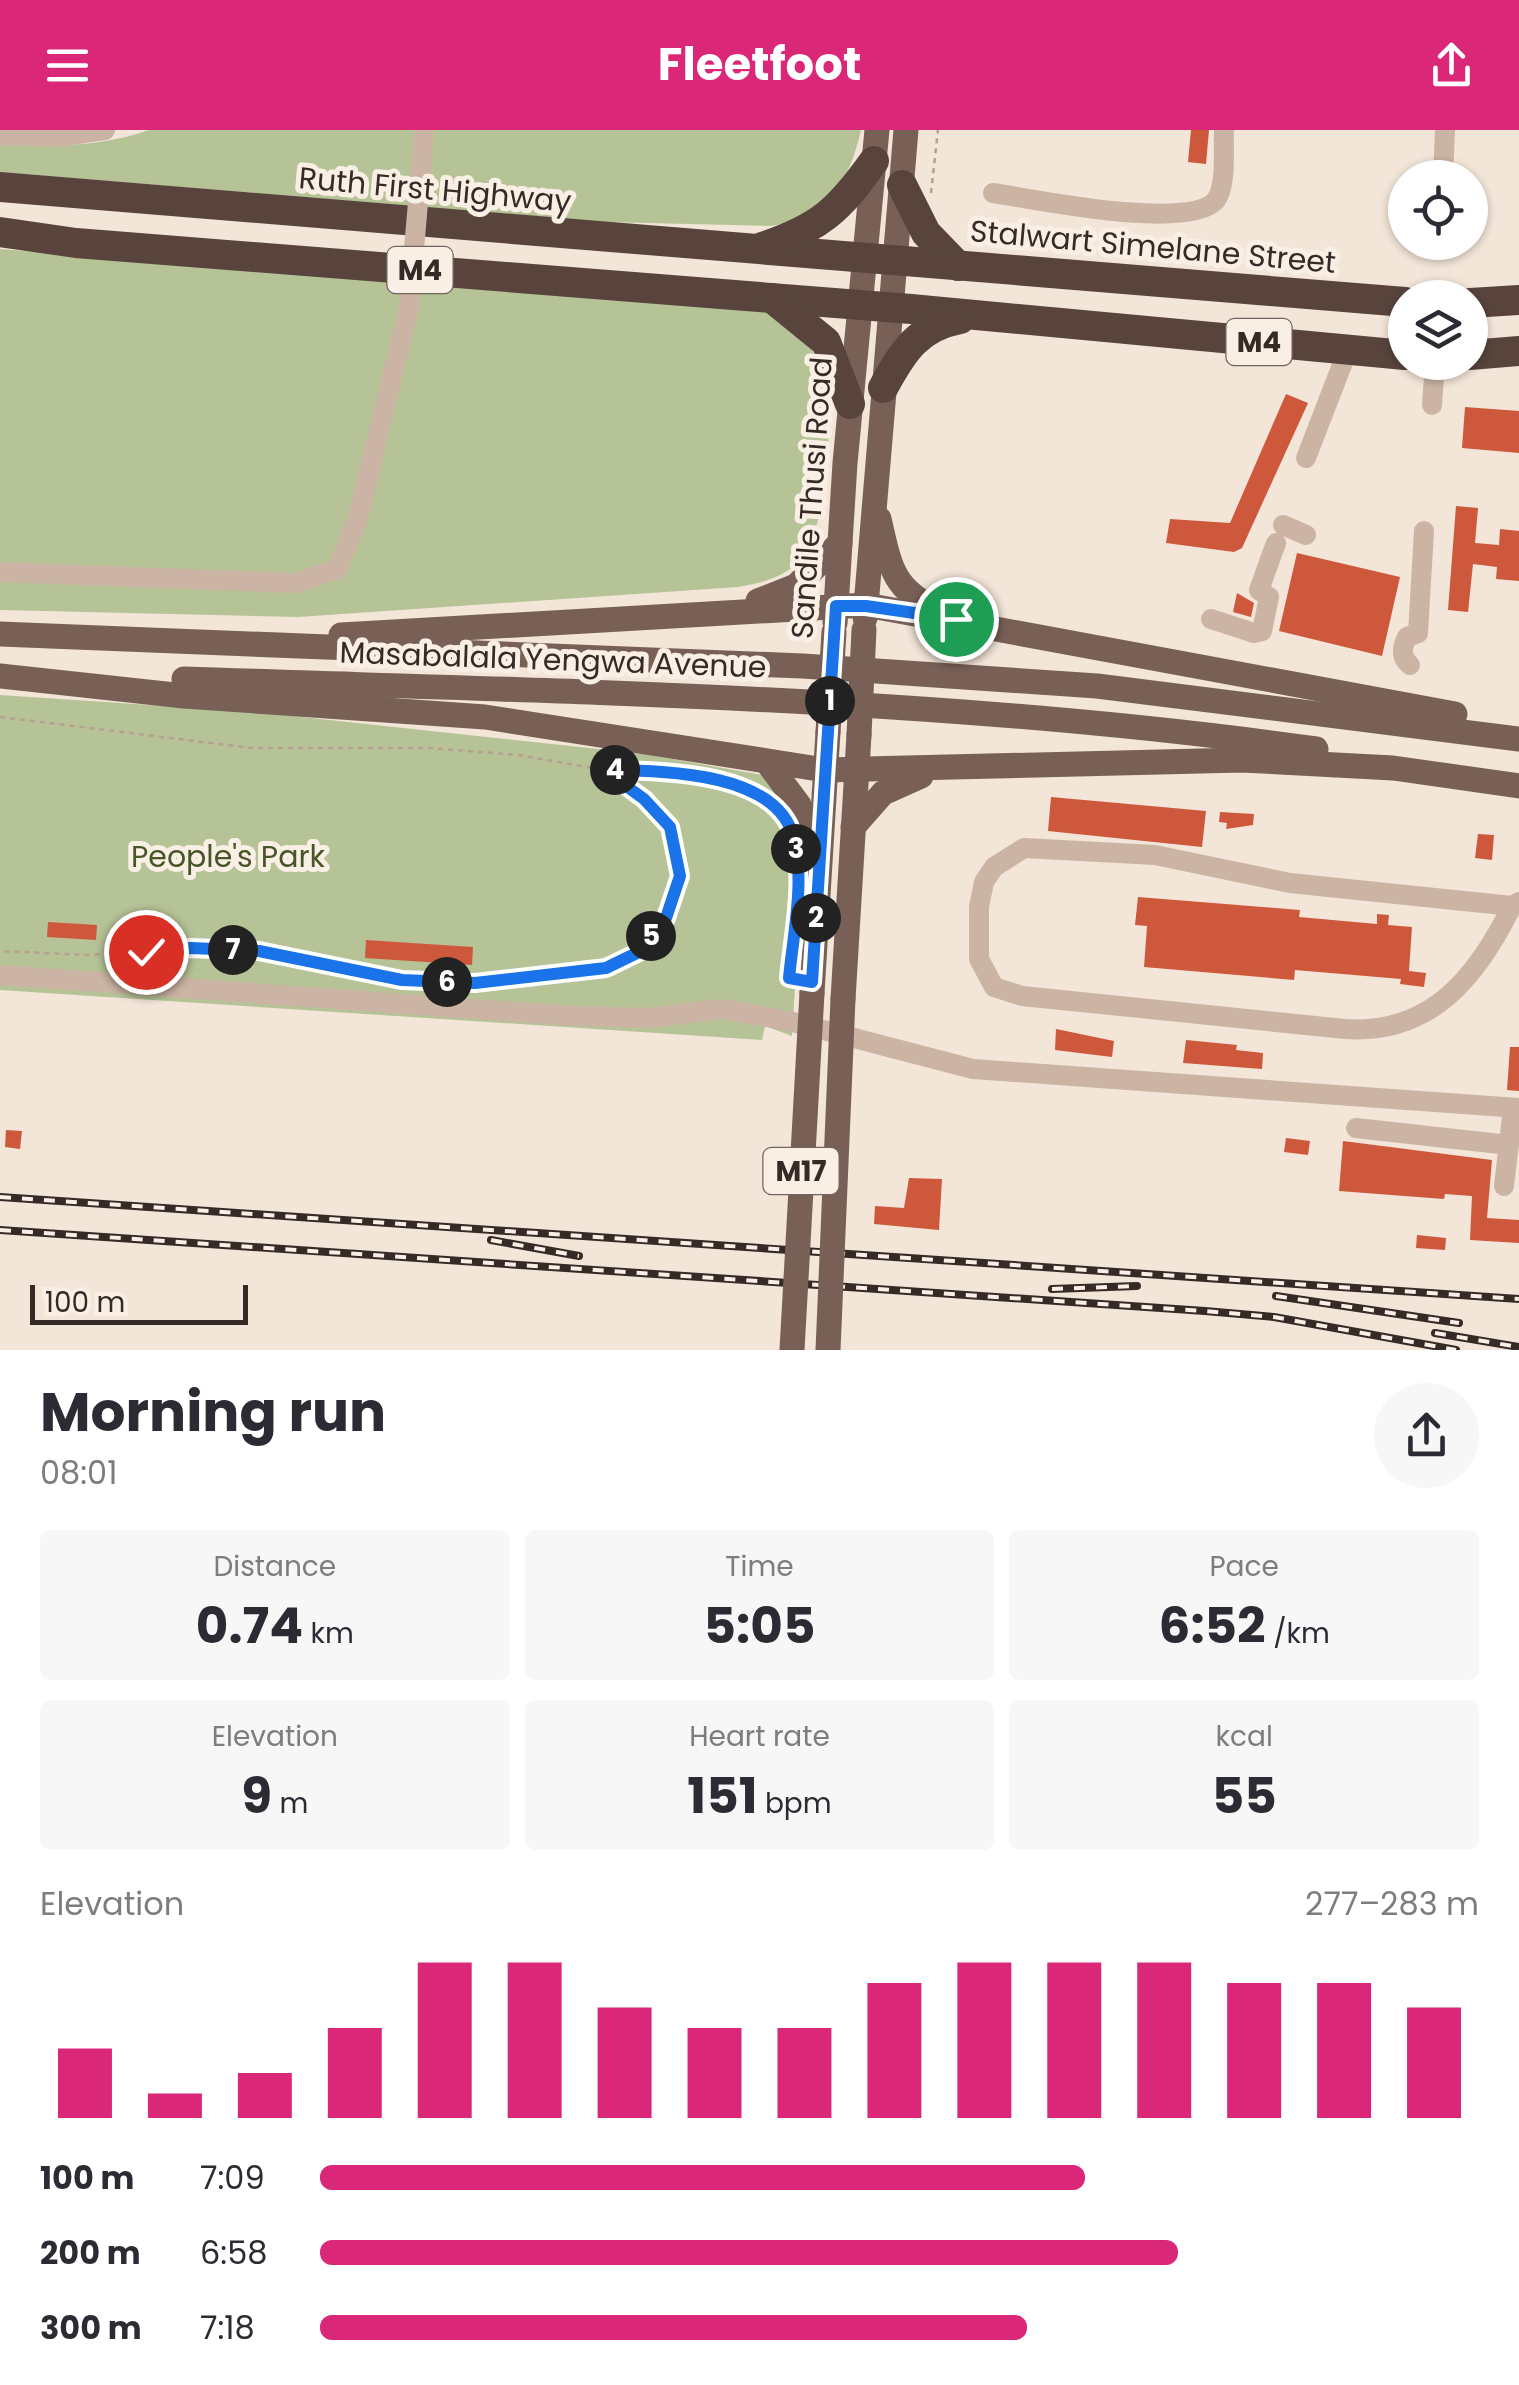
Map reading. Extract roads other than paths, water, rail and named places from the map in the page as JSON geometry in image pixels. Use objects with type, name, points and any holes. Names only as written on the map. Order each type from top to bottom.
[{"type":"highway","points":[[750,252],[824,221],[840,207],[875,145]]},
{"type":"highway","points":[[902,185],[926,233],[958,266]]},
{"type":"highway","name":"Ruth First Highway","points":[[0,187],[750,252],[864,258]]},
{"type":"highway","name":"M4","points":[[0,232],[76,243],[860,304],[1388,354]]},
{"type":"highway","name":"M4","points":[[864,258],[896,260]]},
{"type":"highway","name":"Stalwart Simelane Street","points":[[896,260],[1388,301]]},
{"type":"highway","points":[[772,298],[826,342],[850,404]]},
{"type":"highway","points":[[1488,303],[1519,300]]},
{"type":"highway","points":[[884,388],[914,338],[926,329],[978,315]]},
{"type":"highway","points":[[1488,354],[1519,351]]},
{"type":"main road","name":"Sandile Thusi Road","points":[[828,1350],[865,618],[906,130]]},
{"type":"main road","name":"Sandile Thusi Road","points":[[792,1350],[840,543],[875,145]]},
{"type":"main road","points":[[874,494],[898,582],[914,599],[956,619]]},
{"type":"main road","points":[[669,615],[779,595],[796,586],[840,543]]},
{"type":"main road","points":[[58,636],[372,634],[836,606],[865,618],[956,619],[1519,726]]},
{"type":"main road","name":"Masabalala Yengwa Avenue","points":[[0,634],[803,666],[1097,686],[1519,739]]},
{"type":"main road","points":[[0,674],[184,696],[485,717],[825,770],[1242,760],[1393,768],[1519,786]]},
{"type":"main road","name":"Masabalala Yengwa Avenue","points":[[0,674],[782,700],[1061,718],[1519,778]]},
{"type":"main road","points":[[767,762],[799,805],[820,862]]},
{"type":"main road","points":[[853,827],[894,786],[950,768]]},
{"type":"street","points":[[0,135],[57,137],[105,130]]},
{"type":"street","points":[[0,572],[297,583],[337,569],[356,521],[409,307],[424,130]]},
{"type":"street","points":[[994,193],[1157,214],[1200,210],[1215,201],[1220,190],[1224,130]]},
{"type":"street","points":[[1444,160],[1445,130]]},
{"type":"street","points":[[1306,458],[1346,352]]},
{"type":"street","points":[[1432,405],[1434,380]]},
{"type":"street","points":[[1396,703],[1408,663],[1403,646],[1407,637],[1418,633],[1424,531]]},
{"type":"street","points":[[1212,619],[1254,633],[1262,631],[1269,597],[1259,590],[1279,534],[1306,535]]},
{"type":"street","points":[[1024,848],[1155,856],[1290,883],[1515,904],[1476,970],[1450,998],[1412,1022],[1381,1029],[1022,996],[994,986],[980,960],[979,908],[984,882],[994,867],[1024,848]]},
{"type":"street","points":[[0,975],[573,1016],[648,1018],[722,1010],[788,1021],[974,1070],[1516,1108],[1504,1186]]},
{"type":"street","points":[[1356,1128],[1509,1145]]},
{"type":"railway","points":[[0,1197],[1519,1299]]},
{"type":"railway","points":[[0,1230],[1205,1311],[1274,1317],[1456,1350]]},
{"type":"railway","points":[[491,1240],[579,1256]]},
{"type":"railway","points":[[1052,1289],[1137,1286]]},
{"type":"railway","points":[[1276,1296],[1459,1323]]},
{"type":"railway","points":[[1435,1333],[1519,1347]]},
{"type":"park label","name":"People's Park","points":[[228,857]]}]
